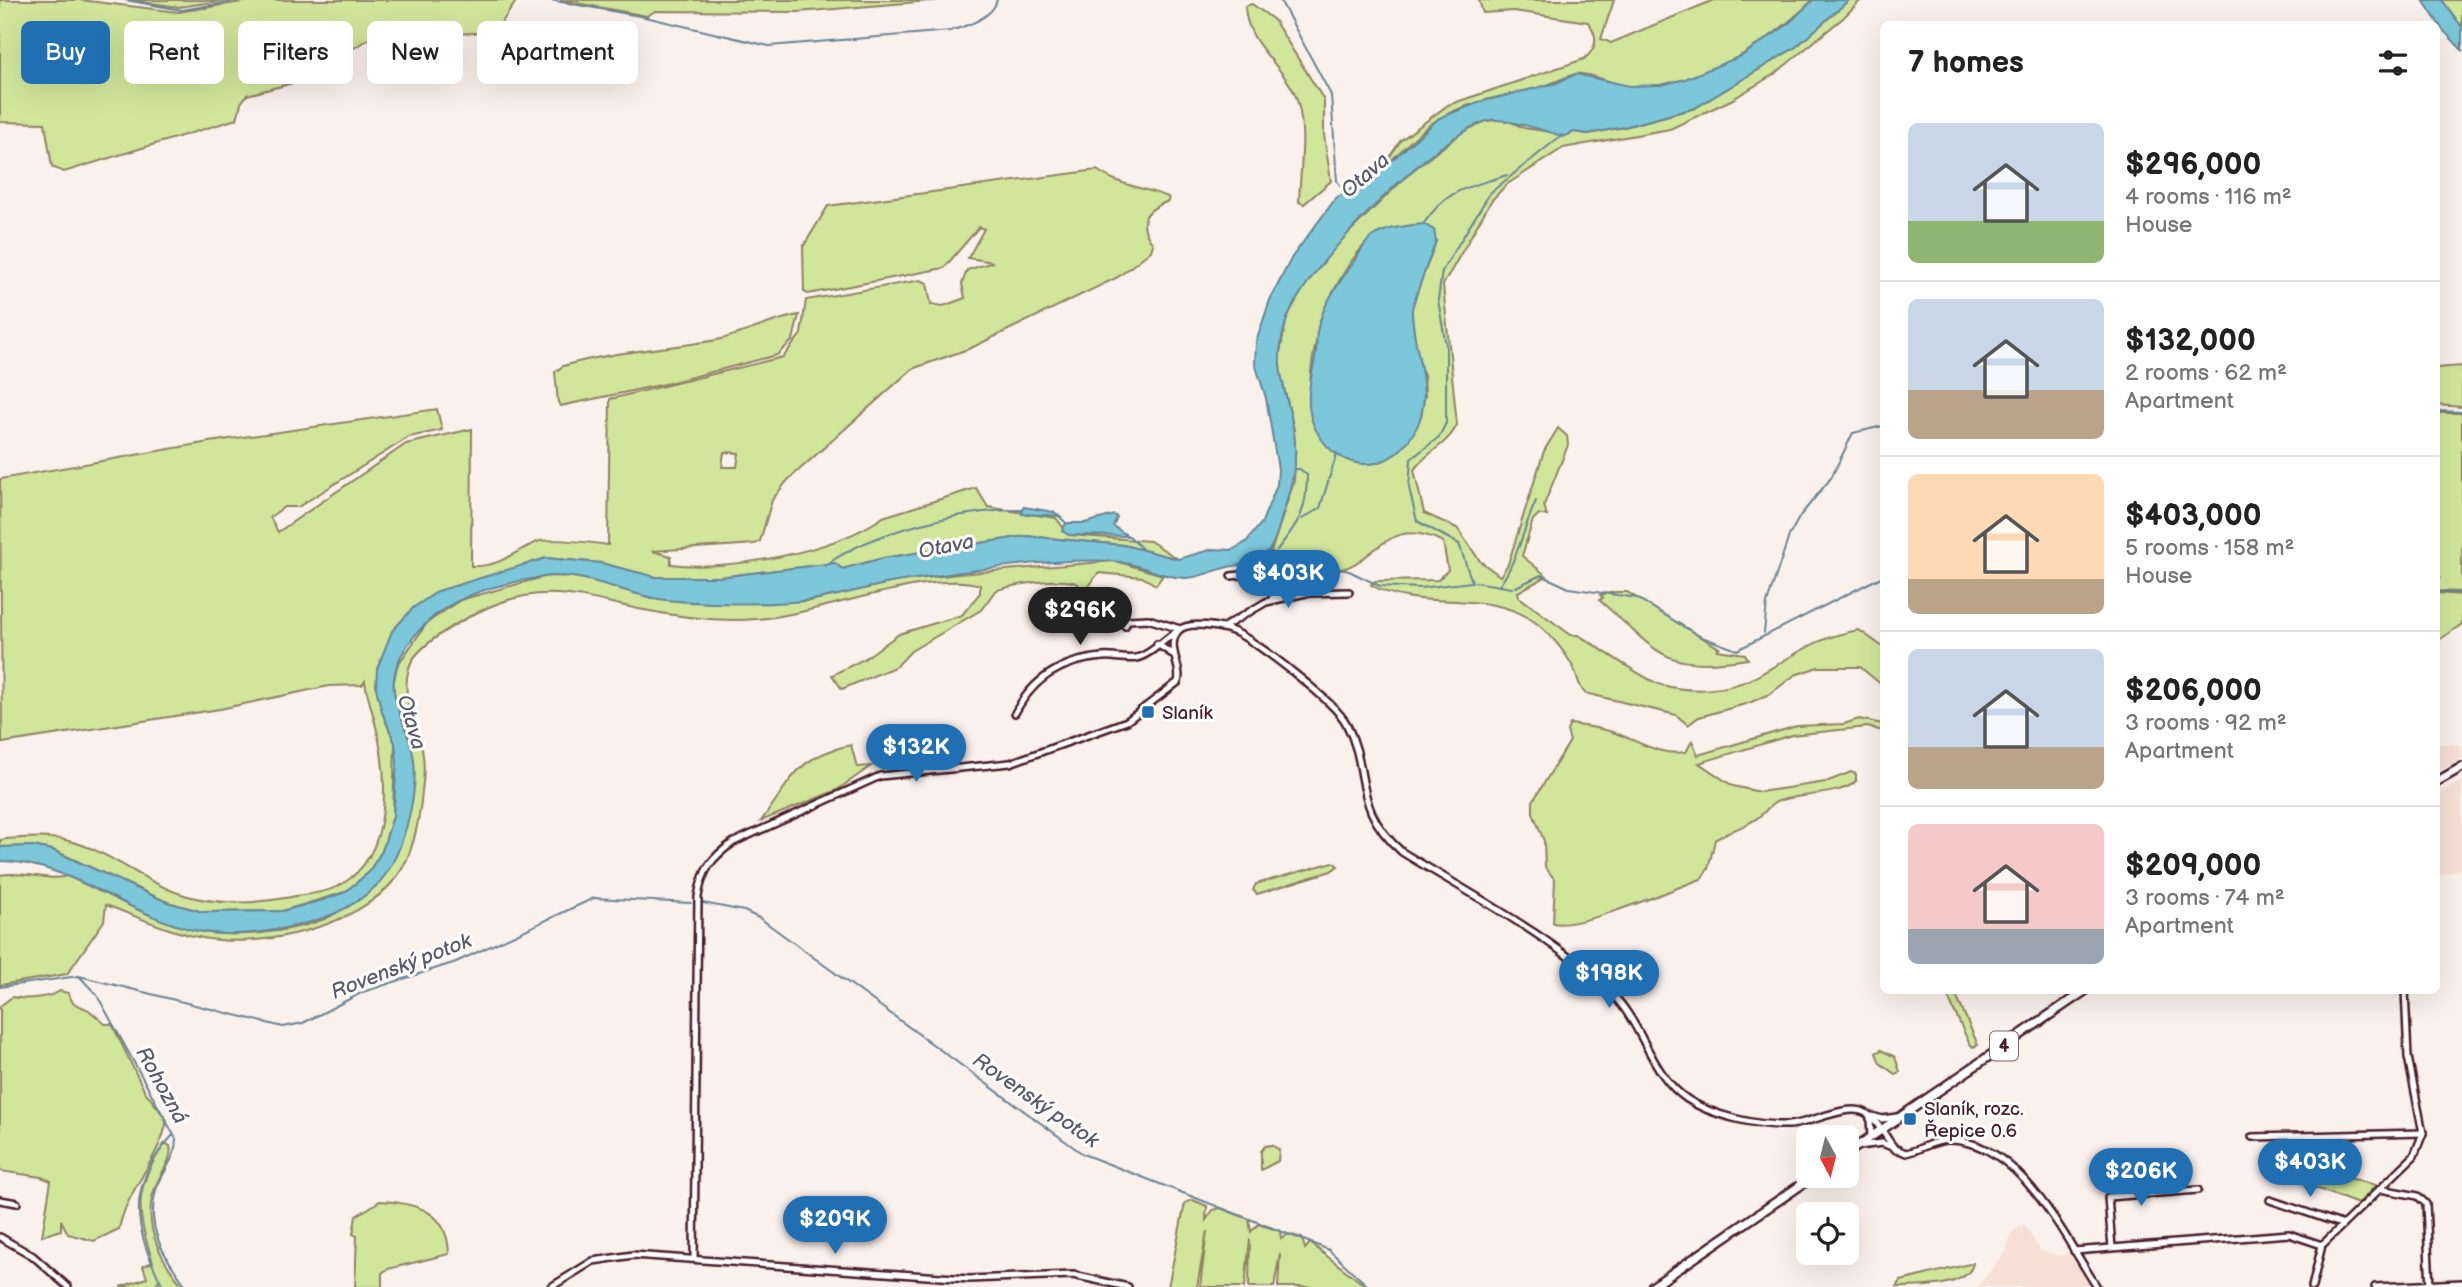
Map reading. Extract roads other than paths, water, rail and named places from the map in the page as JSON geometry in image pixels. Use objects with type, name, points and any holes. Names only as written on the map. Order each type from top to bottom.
[{"type":"main road","points":[[2440,780],[2462,766]]},
{"type":"main road","name":"4","points":[[1859,1145],[2080,994]]},
{"type":"main road","points":[[1652,1287],[1796,1188]]},
{"type":"street","points":[[1231,576],[1298,569],[1302,575],[1300,586],[1273,596],[1270,601]]},
{"type":"street","points":[[1222,628],[1270,601],[1306,593],[1349,592]]},
{"type":"street","points":[[1125,626],[1128,620],[1142,619],[1180,629],[1222,628],[1246,638],[1304,682],[1345,722],[1374,823],[1387,838],[1402,852],[1516,921],[1613,995],[1630,1016],[1660,1070],[1687,1099],[1712,1111],[1766,1124],[1789,1125],[1852,1109],[1882,1119],[1903,1115]]},
{"type":"street","points":[[1015,713],[1033,684],[1050,672],[1077,661],[1104,657],[1138,658],[1180,629]]},
{"type":"street","points":[[694,1258],[698,897],[701,878],[716,854],[734,842],[880,776],[1010,763],[1127,721],[1178,682],[1174,641],[1180,629]]},
{"type":"street","points":[[1157,644],[1174,655]]},
{"type":"street","points":[[2312,1287],[2322,1245],[2414,1156],[2423,1133],[2410,1071],[2405,994]]},
{"type":"street","points":[[1869,1115],[1896,1150]]},
{"type":"street","points":[[1869,1115],[1871,1137]]},
{"type":"street","points":[[1890,1124],[1891,1138],[1896,1150]]},
{"type":"street","points":[[2252,1137],[2423,1133]]},
{"type":"street","points":[[1859,1146],[1880,1143],[1896,1150],[1910,1152],[1947,1140],[1968,1143],[1990,1152],[2024,1179],[2098,1287]]},
{"type":"street","points":[[2380,1189],[2418,1196],[2426,1204],[2430,1286]]},
{"type":"street","points":[[2112,1248],[2108,1197],[2197,1190]]},
{"type":"street","points":[[0,1200],[17,1203]]},
{"type":"street","points":[[2270,1200],[2342,1224]]},
{"type":"street","points":[[2074,1251],[2289,1234],[2322,1245]]},
{"type":"street","points":[[0,1237],[33,1255],[68,1287]]},
{"type":"street","points":[[551,1287],[580,1267],[602,1259],[633,1255],[970,1279],[1073,1275],[1128,1287]]},
{"type":"street","points":[[2375,1287],[2462,1283]]},
{"type":"water","points":[[1813,0],[1849,0],[1796,47],[1695,108],[1624,127],[1588,134],[1574,132],[1563,137],[1516,123],[1491,120],[1468,129],[1439,149],[1375,206],[1317,270],[1297,299],[1286,322],[1280,364],[1295,440],[1295,464],[1275,538],[1267,553],[1256,562],[1186,578],[1112,561],[1032,564],[896,582],[811,600],[762,603],[665,600],[571,577],[543,577],[511,583],[479,592],[448,607],[424,626],[404,651],[394,678],[394,692],[409,738],[415,769],[407,824],[386,874],[376,886],[347,908],[314,921],[278,929],[241,934],[205,932],[144,913],[50,870],[0,861],[0,847],[33,846],[52,850],[167,902],[203,912],[282,911],[345,892],[368,873],[382,851],[393,816],[397,762],[395,743],[382,712],[376,688],[377,669],[392,631],[413,608],[438,591],[546,558],[601,563],[656,577],[719,577],[835,563],[842,569],[883,558],[1026,536],[1124,545],[1178,559],[1213,549],[1232,550],[1246,542],[1262,522],[1277,485],[1278,469],[1266,398],[1255,363],[1256,342],[1270,300],[1292,257],[1336,198],[1380,171],[1439,118],[1480,102],[1556,83],[1576,74],[1629,86],[1661,85],[1685,79],[1741,56],[1787,25]]},
{"type":"water","points":[[2423,0],[2442,0],[2462,27],[2462,50],[2442,29],[2440,21],[2437,21]]},
{"type":"water","points":[[1424,224],[1434,230],[1436,241],[1412,310],[1424,389],[1420,419],[1413,434],[1401,449],[1388,459],[1359,463],[1344,459],[1320,438],[1312,421],[1309,405],[1319,322],[1333,293],[1370,238],[1391,229]]},
{"type":"water","points":[[1024,507],[1054,512],[1060,516],[1022,514]]},
{"type":"water","points":[[1114,515],[1117,517],[1113,526],[1128,536],[1069,535],[1062,531],[1066,523],[1085,523]]},
{"type":"waterway","points":[[125,0],[182,10],[241,0]]},
{"type":"waterway","points":[[550,0],[645,17],[769,46],[950,31],[985,16],[997,0]]},
{"type":"waterway","name":"Otava","points":[[1280,0],[1331,95],[1337,181],[1346,193]]},
{"type":"waterway","points":[[1267,551],[1349,571],[1380,586],[1420,588],[1472,582],[1459,544],[1417,521],[1409,488],[1411,459],[1439,437],[1446,423],[1446,345],[1438,300],[1442,271],[1490,193],[1562,135]]},
{"type":"waterway","points":[[1424,223],[1451,195],[1507,175]]},
{"type":"waterway","points":[[2440,411],[2462,412]]},
{"type":"waterway","points":[[1764,633],[1767,603],[1789,536],[1800,516],[1831,478],[1853,433],[1880,427]]},
{"type":"waterway","points":[[1302,519],[1320,508],[1337,453]]},
{"type":"waterway","points":[[1277,550],[1296,524],[1303,508],[1307,475],[1300,469],[1295,469]]},
{"type":"waterway","points":[[1499,586],[1515,556],[1536,501]]},
{"type":"waterway","points":[[825,566],[867,542],[919,524],[974,513],[1022,510]]},
{"type":"waterway","points":[[1059,516],[1067,524]]},
{"type":"waterway","points":[[1129,536],[1142,549]]},
{"type":"waterway","points":[[1516,587],[1541,575],[1569,588],[1637,598],[1699,636],[1737,650],[1880,578]]},
{"type":"waterway","points":[[1475,582],[1512,588]]},
{"type":"waterway","points":[[2440,593],[2462,593]]},
{"type":"waterway","name":"Rovenský potok","points":[[79,976],[283,1027],[303,1023],[363,992],[456,962],[594,898],[691,903]]},
{"type":"waterway","name":"Rovenský potok","points":[[703,903],[744,911],[761,919],[1083,1154],[1329,1250],[1369,1287]]},
{"type":"waterway","name":"Rohozná","points":[[0,987],[79,976],[97,995],[176,1139],[171,1159],[156,1190],[153,1218],[159,1242],[187,1287]]},
{"type":"waterway","points":[[163,1287],[145,1246],[139,1209],[147,1173],[157,1154],[173,1135]]},
{"type":"place","name":"Slaník","points":[[1148,712]]},
{"type":"place","name":"Slaník, rozc. Řepice 0.6","points":[[1910,1119]]}]
